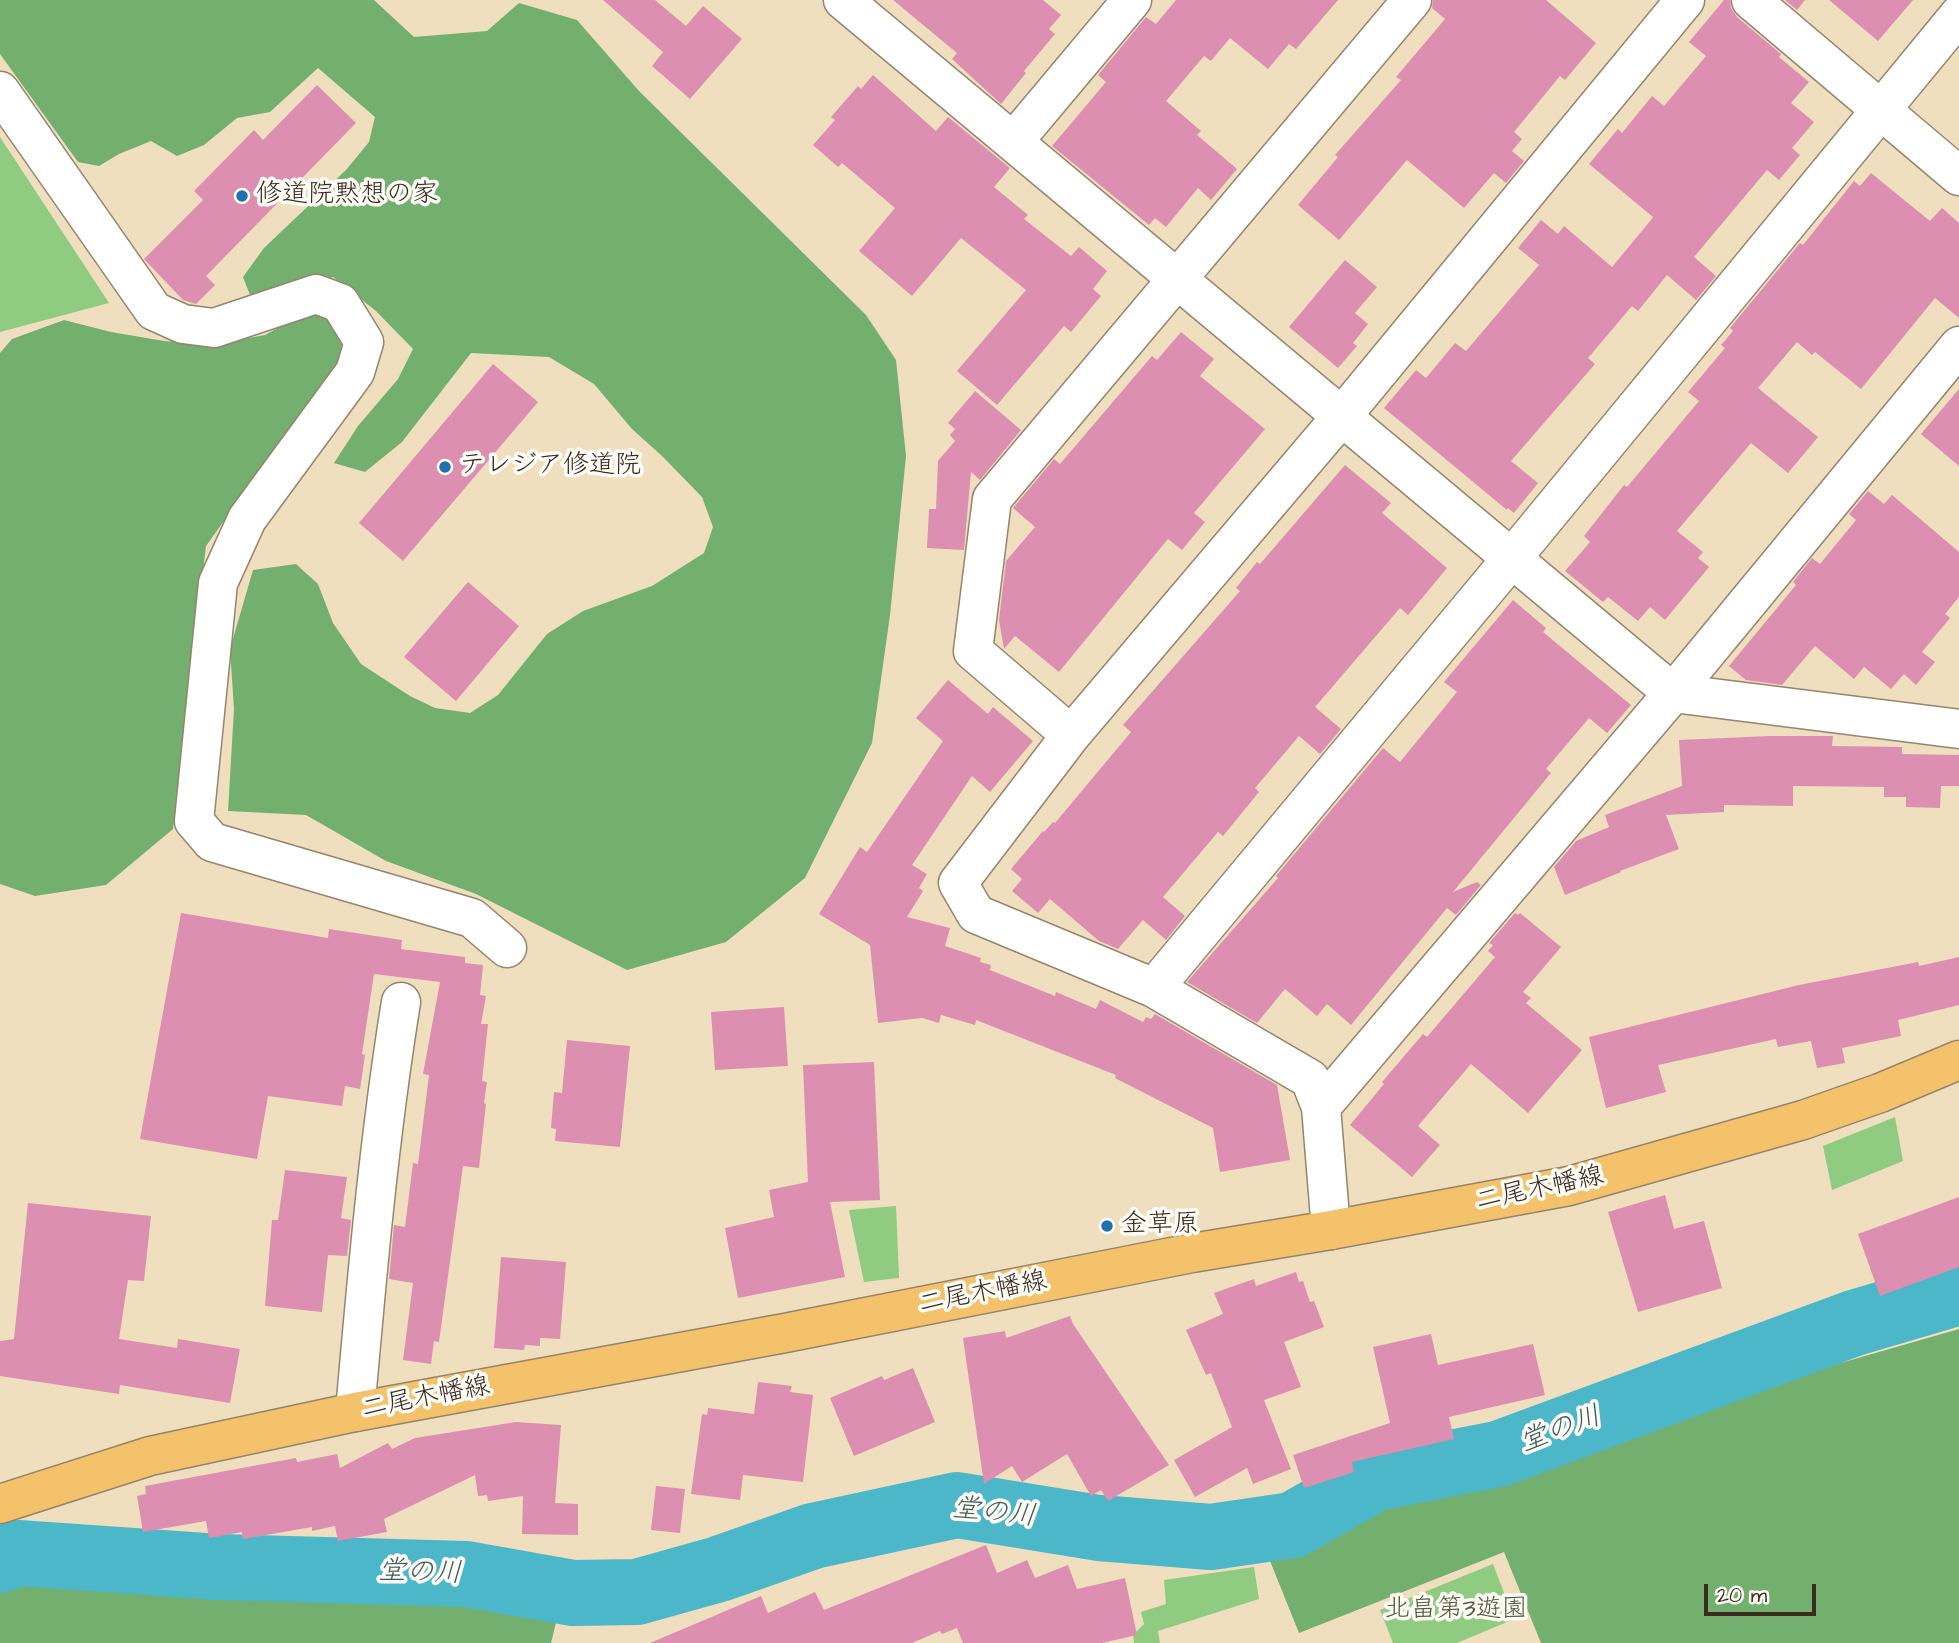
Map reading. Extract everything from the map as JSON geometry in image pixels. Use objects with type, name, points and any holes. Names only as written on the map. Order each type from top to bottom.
[{"type":"main road","name":"二尾木幡線","points":[[0,1504],[150,1456],[355,1412],[785,1333],[1192,1253],[1569,1186],[1691,1153],[1829,1111],[1959,1060]]},
{"type":"street","points":[[1013,142],[1132,0]]},
{"type":"street","points":[[1071,735],[974,651],[992,499],[1412,0]]},
{"type":"street","points":[[1331,1230],[1321,1107],[1310,1079],[1154,988],[976,914],[958,883],[1071,735],[1342,416],[1685,0]]},
{"type":"street","points":[[1751,0],[1959,176]]},
{"type":"street","points":[[846,1],[1673,693],[1959,729]]},
{"type":"street","points":[[1154,988],[1959,15]]},
{"type":"street","points":[[0,92],[154,311],[183,324],[214,328],[316,294],[340,303],[364,342],[355,372],[247,519],[218,583],[194,821],[212,842],[472,918],[507,948]]},
{"type":"street","points":[[1321,1107],[1673,693],[1959,346]]},
{"type":"street","points":[[355,1412],[376,1190],[389,1075],[401,1002]]},
{"type":"green space","points":[[0,0],[374,0],[414,37],[487,31],[519,3],[577,20],[639,91],[866,315],[896,360],[906,456],[890,615],[872,743],[805,878],[726,942],[627,970],[476,894],[386,861],[306,815],[228,811],[234,709],[230,649],[253,570],[296,564],[318,584],[333,623],[361,664],[410,696],[435,708],[470,713],[498,695],[547,634],[583,611],[652,586],[704,553],[713,527],[702,497],[632,429],[594,384],[549,357],[471,353],[402,442],[365,472],[334,463],[358,426],[398,379],[413,349],[376,311],[333,277],[280,296],[250,295],[243,277],[264,248],[346,170],[369,142],[375,117],[318,68],[270,112],[237,118],[204,145],[177,156],[151,141],[119,154],[99,166],[78,162],[0,54]]},
{"type":"green space","points":[[0,137],[109,303],[0,332]]},
{"type":"green space","points":[[308,311],[345,328],[350,361],[261,469],[206,546],[173,829],[106,885],[35,896],[0,884],[0,353],[12,339],[64,320],[164,341],[216,344],[265,335]]},
{"type":"green space","points":[[1895,1117],[1903,1161],[1832,1190],[1823,1146]]},
{"type":"green space","points":[[896,1206],[899,1278],[864,1282],[849,1210]]},
{"type":"green space","points":[[1959,1329],[1959,1643],[1541,1643],[1504,1552],[1299,1633],[1262,1541],[1417,1479],[1553,1455],[1687,1417],[1743,1391]]},
{"type":"green space","name":"北畠第3遊園","points":[[1493,1564],[1514,1619],[1457,1643],[1393,1643],[1380,1610]]},
{"type":"green space","points":[[1254,1567],[1259,1599],[1158,1631],[1160,1643],[1134,1643],[1133,1635],[1144,1624],[1141,1612],[1166,1604],[1164,1580]]},
{"type":"green space","points":[[23,1575],[459,1589],[559,1610],[551,1643],[0,1643],[0,1584]]},
{"type":"building","points":[[603,0],[655,0],[686,26],[703,6],[742,39],[690,99],[652,66],[663,52]]},
{"type":"building","points":[[893,0],[1043,0],[1061,15],[1049,29],[1055,34],[1001,104],[952,59],[957,53]]},
{"type":"building","points":[[1176,0],[1338,0],[1296,49],[1289,44],[1268,69],[1230,38],[1211,61],[1204,56],[1166,101],[1201,131],[1197,135],[1237,169],[1211,200],[1198,188],[1166,227],[1155,218],[1149,225],[1052,146],[1106,82],[1098,75],[1146,17],[1156,24]]},
{"type":"building","points":[[1433,0],[1546,0],[1596,43],[1565,80],[1560,76],[1514,132],[1522,139],[1512,151],[1524,161],[1506,183],[1494,173],[1464,208],[1407,160],[1339,240],[1298,205],[1338,157],[1335,155],[1401,80],[1396,77],[1445,19],[1432,8]]},
{"type":"building","points":[[1724,0],[1730,0],[1731,8],[1737,17],[1809,82],[1791,103],[1814,122],[1792,148],[1800,155],[1779,180],[1767,170],[1694,257],[1716,276],[1696,300],[1667,275],[1638,311],[1632,306],[1588,358],[1595,364],[1511,461],[1538,483],[1514,513],[1384,408],[1416,370],[1426,378],[1455,343],[1466,351],[1539,265],[1518,248],[1541,220],[1558,234],[1564,226],[1612,267],[1653,217],[1589,164],[1618,129],[1622,133],[1652,96],[1664,106],[1706,56],[1689,42]]},
{"type":"building","points":[[1785,0],[1805,0],[1797,10]]},
{"type":"building","points":[[1829,0],[1913,0],[1878,41]]},
{"type":"building","points":[[873,75],[936,131],[948,117],[1010,168],[994,187],[1028,215],[1024,219],[1071,256],[1079,247],[1107,271],[1093,289],[1101,296],[1071,332],[1064,326],[997,405],[957,371],[1026,290],[961,238],[912,296],[859,251],[895,208],[842,163],[838,167],[813,145],[835,120],[831,117],[858,86],[861,89]]},
{"type":"building","name":"修道院黙想の家","points":[[317,85],[356,123],[206,276],[215,285],[196,304],[183,300],[144,259],[203,200],[194,191],[254,130],[263,140]]},
{"type":"building","points":[[1871,173],[1930,221],[1942,208],[1959,223],[1959,318],[1935,298],[1861,389],[1815,352],[1812,355],[1797,342],[1758,388],[1818,437],[1788,473],[1751,443],[1677,531],[1703,552],[1698,558],[1709,567],[1665,620],[1650,607],[1638,621],[1608,597],[1603,602],[1565,571],[1590,542],[1584,536],[1624,485],[1627,487],[1699,401],[1688,392],[1725,348],[1721,345],[1733,331],[1730,328],[1800,243],[1803,245],[1854,181],[1860,186]]},
{"type":"building","points":[[1345,260],[1377,287],[1355,313],[1368,324],[1353,343],[1357,346],[1338,368],[1289,327]]},
{"type":"building","points":[[1181,332],[1214,359],[1200,376],[1265,429],[1194,513],[1205,522],[1182,550],[1168,539],[1059,672],[1015,636],[1004,649],[999,620],[1006,561],[1035,527],[1013,508],[1054,459],[1060,464],[1152,356],[1157,360]]},
{"type":"building","points":[[493,364],[538,402],[403,561],[359,523]]},
{"type":"building","points":[[1959,389],[1959,466],[1921,434]]},
{"type":"building","points":[[975,391],[1021,430],[980,480],[971,472],[964,550],[927,548],[929,509],[936,509],[938,461],[955,441],[950,435],[955,429],[948,423]]},
{"type":"building","points":[[1345,465],[1391,503],[1382,513],[1447,568],[1408,615],[1400,608],[1315,707],[1341,729],[1320,754],[1299,736],[1255,788],[1259,792],[1223,836],[1218,832],[1163,897],[1185,916],[1166,940],[1143,920],[1118,949],[1099,941],[1050,899],[1038,913],[1012,891],[1022,879],[1011,869],[1043,831],[1055,823],[1131,732],[1123,725],[1240,591],[1236,588],[1257,562],[1260,564]]},
{"type":"building","points":[[1868,491],[1884,504],[1892,495],[1959,552],[1959,597],[1945,614],[1950,618],[1922,652],[1935,662],[1916,685],[1904,674],[1891,689],[1864,667],[1854,679],[1815,646],[1782,685],[1746,680],[1729,666],[1796,585],[1793,582],[1812,558],[1820,564],[1856,520],[1849,514]]},
{"type":"building","points":[[468,582],[519,626],[456,701],[404,657]]},
{"type":"building","points":[[1513,600],[1546,628],[1543,632],[1631,705],[1607,733],[1589,718],[1546,769],[1551,773],[1453,892],[1477,882],[1481,885],[1456,915],[1447,908],[1351,1025],[1327,1004],[1317,1016],[1285,989],[1257,1023],[1187,982],[1278,878],[1276,876],[1383,748],[1400,762],[1457,692],[1444,682]]},
{"type":"building","points":[[948,680],[988,714],[993,707],[1033,741],[990,792],[972,776],[912,865],[927,874],[919,888],[923,891],[907,917],[950,928],[945,946],[981,958],[980,962],[991,965],[990,970],[1055,996],[1056,992],[1096,1009],[1100,1000],[1143,1022],[1146,1017],[1151,1019],[1155,1014],[1277,1085],[1290,1160],[1220,1172],[1213,1128],[1115,1078],[1116,1075],[976,1020],[975,1025],[941,1015],[939,1023],[922,1018],[878,1023],[870,945],[819,914],[860,847],[867,852],[943,741],[916,718]]},
{"type":"building","points":[[1833,736],[1832,746],[1902,747],[1902,754],[1959,755],[1959,786],[1941,786],[1940,808],[1906,807],[1906,797],[1884,797],[1884,787],[1793,786],[1793,806],[1724,805],[1724,812],[1666,815],[1679,849],[1565,895],[1554,867],[1576,841],[1609,827],[1605,815],[1682,786],[1679,740]]},
{"type":"building","points":[[181,913],[328,938],[329,929],[402,940],[401,949],[465,957],[465,963],[483,965],[480,995],[486,996],[481,1024],[488,1024],[482,1081],[487,1082],[479,1168],[463,1166],[439,1342],[434,1341],[431,1364],[403,1360],[413,1283],[389,1279],[394,1225],[405,1227],[413,1163],[418,1164],[429,1075],[423,1074],[440,982],[374,974],[362,1054],[365,1055],[360,1089],[345,1086],[342,1106],[268,1096],[257,1159],[140,1139]]},
{"type":"building","points":[[1515,913],[1520,913],[1561,947],[1523,992],[1531,998],[1526,1003],[1582,1050],[1528,1113],[1471,1064],[1418,1126],[1440,1145],[1412,1177],[1350,1125],[1423,1034],[1427,1037],[1495,957],[1488,951],[1493,945],[1489,943]]},
{"type":"building","points":[[1959,957],[1959,1005],[1898,1020],[1901,1036],[1842,1048],[1845,1063],[1817,1068],[1811,1041],[1778,1047],[1776,1039],[1658,1065],[1666,1092],[1606,1108],[1589,1037],[1799,985],[1918,962],[1919,966]]},
{"type":"building","points":[[784,1007],[788,1066],[715,1070],[711,1012]]},
{"type":"building","points":[[567,1040],[630,1046],[620,1147],[555,1141],[556,1129],[551,1128],[554,1092],[562,1093]]},
{"type":"building","points":[[874,1062],[880,1200],[830,1202],[845,1277],[738,1298],[725,1228],[774,1217],[769,1190],[808,1182],[803,1065]]},
{"type":"building","points":[[285,1170],[347,1177],[341,1218],[351,1220],[347,1256],[328,1255],[322,1312],[265,1306],[272,1220],[278,1220]]},
{"type":"building","points":[[1665,1195],[1674,1229],[1704,1221],[1722,1288],[1638,1312],[1608,1212]]},
{"type":"building","points":[[1959,1197],[1959,1267],[1880,1296],[1858,1234]]},
{"type":"building","points":[[28,1203],[151,1216],[144,1281],[128,1280],[119,1339],[177,1348],[178,1339],[240,1349],[230,1403],[120,1385],[119,1394],[0,1376],[0,1341],[14,1339]]},
{"type":"building","points":[[501,1257],[566,1262],[560,1339],[540,1338],[540,1346],[525,1345],[524,1350],[494,1348]]},
{"type":"building","points":[[1296,1272],[1299,1282],[1303,1281],[1310,1302],[1314,1301],[1324,1327],[1284,1342],[1301,1387],[1264,1400],[1291,1469],[1253,1484],[1247,1468],[1195,1497],[1174,1460],[1232,1427],[1211,1373],[1206,1375],[1186,1330],[1223,1314],[1214,1293],[1254,1279],[1256,1286]]},
{"type":"building","points":[[1070,1316],[1169,1465],[1108,1501],[1101,1490],[1091,1496],[1067,1454],[1022,1482],[1012,1466],[984,1484],[963,1338],[1005,1331],[1006,1338]]},
{"type":"building","points":[[1431,1334],[1438,1365],[1533,1344],[1545,1395],[1449,1417],[1454,1439],[1352,1462],[1354,1472],[1304,1488],[1293,1455],[1390,1423],[1373,1347]]},
{"type":"building","points":[[913,1368],[935,1422],[854,1456],[830,1398],[882,1376],[884,1380]]},
{"type":"building","points":[[758,1382],[792,1386],[790,1392],[813,1395],[803,1482],[743,1475],[740,1500],[691,1494],[702,1414],[707,1415],[708,1408],[754,1414]]},
{"type":"building","points":[[516,1422],[561,1425],[555,1503],[578,1504],[578,1535],[522,1534],[523,1496],[488,1501],[487,1495],[478,1496],[475,1475],[384,1519],[387,1532],[338,1541],[335,1526],[312,1531],[312,1527],[243,1539],[242,1532],[209,1538],[206,1521],[143,1532],[137,1496],[146,1494],[145,1486],[296,1458],[297,1462],[337,1454],[340,1468],[388,1443],[392,1449],[415,1438]]},
{"type":"building","points":[[656,1486],[685,1489],[680,1533],[651,1530]]},
{"type":"building","points":[[986,1545],[997,1573],[1027,1560],[1035,1578],[1068,1565],[1077,1589],[1125,1578],[1137,1635],[1102,1643],[963,1643],[957,1628],[942,1634],[940,1631],[912,1643],[650,1643],[761,1596],[768,1613],[815,1592],[824,1610]]},
{"type":"waterway","name":"堂の川","points":[[0,1560],[18,1553],[219,1567],[466,1574],[573,1593],[637,1592],[719,1569],[813,1536],[957,1505],[1099,1528],[1211,1537],[1293,1525],[1375,1478],[1498,1454],[1854,1323],[1959,1292]]},
{"type":"place","name":"修道院黙想の家","points":[[242,196]]},
{"type":"place","name":"テレジア修道院","points":[[445,467]]},
{"type":"place","name":"金草原","points":[[1107,1226]]}]
